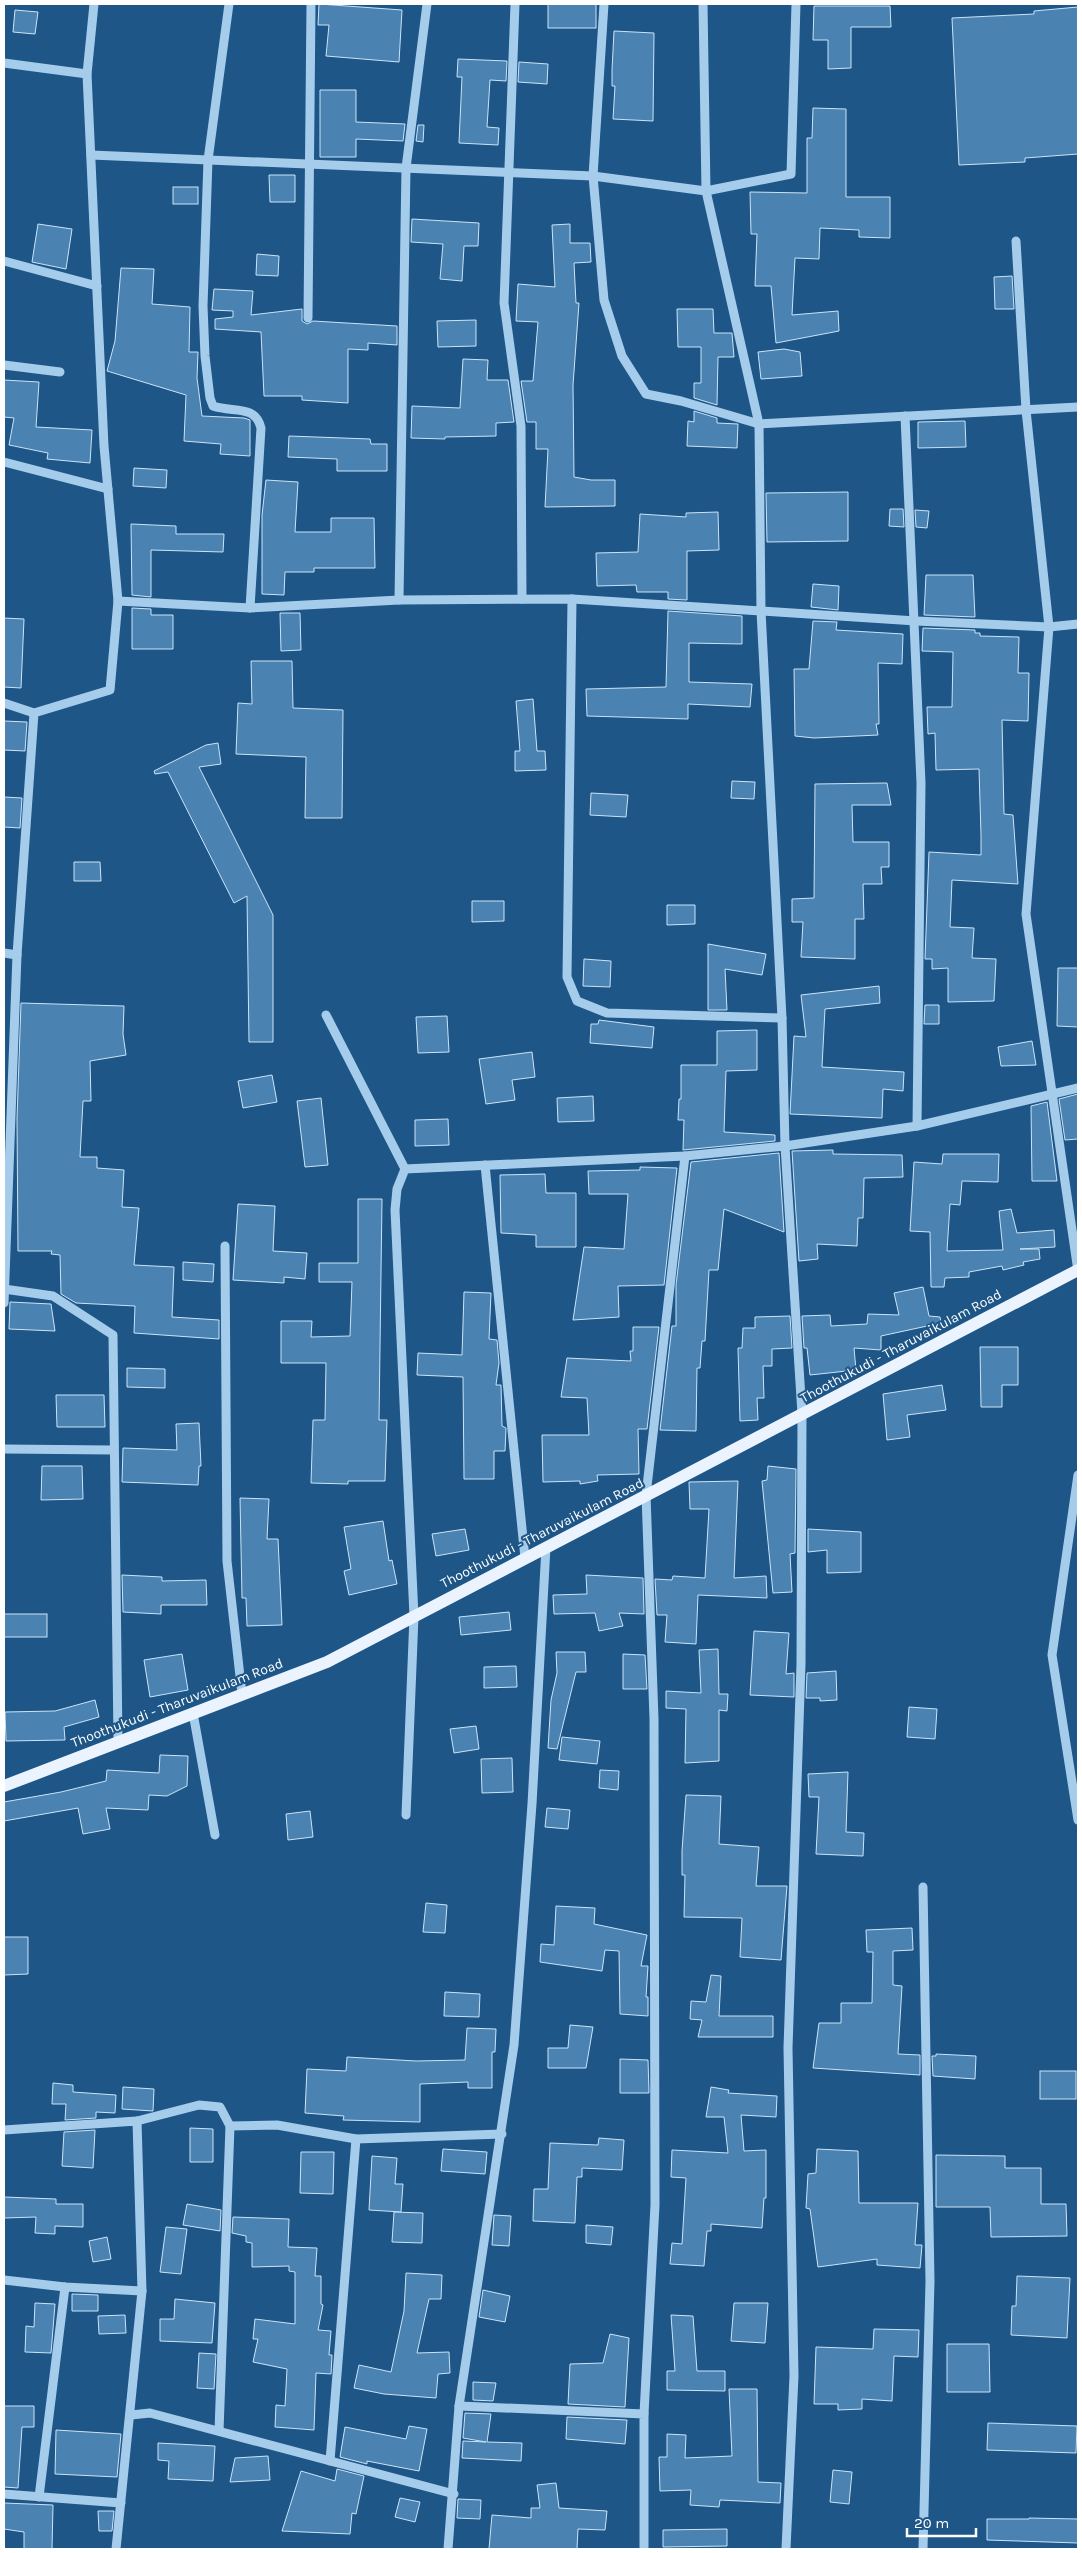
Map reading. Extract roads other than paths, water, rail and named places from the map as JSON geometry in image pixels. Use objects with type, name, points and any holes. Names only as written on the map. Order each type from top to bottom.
[{"type":"main road","name":"Thoothukudi - Tharuvaikulam Road","points":[[4,1786],[327,1662],[1078,1271]]},
{"type":"street","points":[[4,703],[34,713],[110,690],[118,601],[108,489],[87,74],[94,4]]},
{"type":"street","points":[[229,4],[208,160],[203,306],[205,356],[210,398],[213,406],[254,413],[259,418],[261,428],[250,608]]},
{"type":"street","points":[[308,318],[311,4]]},
{"type":"street","points":[[399,600],[406,168],[427,4]]},
{"type":"street","points":[[515,4],[504,303],[522,426],[522,599]]},
{"type":"street","points":[[604,4],[593,176],[604,300],[622,356],[646,394],[681,401],[760,424],[1078,407]]},
{"type":"street","points":[[703,4],[706,191],[760,424],[761,611],[782,1018],[785,1146],[802,1414],[801,1664],[788,2048],[794,2376],[786,2549]]},
{"type":"street","points":[[91,155],[593,176],[706,191],[791,174],[796,4]]},
{"type":"street","points":[[4,63],[87,74]]},
{"type":"street","points":[[1016,241],[1026,410],[1049,626],[1026,914],[1078,1271]]},
{"type":"street","points":[[4,261],[97,286]]},
{"type":"street","points":[[4,365],[60,372]]},
{"type":"street","points":[[905,416],[916,621],[921,783],[917,1126]]},
{"type":"street","points":[[4,462],[108,489]]},
{"type":"street","points":[[118,601],[250,608],[399,600],[572,599],[916,621],[1049,626],[1078,624]]},
{"type":"street","points":[[572,599],[567,977],[577,1001],[607,1013],[782,1018]]},
{"type":"street","points":[[4,1303],[17,955],[34,713]]},
{"type":"street","points":[[4,953],[17,955]]},
{"type":"street","points":[[326,1014],[405,1169]]},
{"type":"street","points":[[405,1169],[685,1156],[785,1146],[917,1126],[1052,1092],[1078,1088]]},
{"type":"street","points":[[644,2549],[644,2414],[655,2205],[654,1729],[646,1495],[685,1156]]},
{"type":"street","points":[[485,1165],[526,1558]]},
{"type":"street","points":[[405,1169],[396,1189],[395,1210],[414,1616],[406,1815]]},
{"type":"street","points":[[225,1246],[227,1561],[242,1694]]},
{"type":"street","points":[[4,1289],[53,1296],[113,1335],[118,1742]]},
{"type":"street","points":[[4,1449],[113,1450]]},
{"type":"street","points":[[1078,1475],[1052,1655],[1078,1820]]},
{"type":"street","points":[[448,2549],[454,2494],[459,2406],[502,2134],[514,2045],[532,1804],[546,1547]]},
{"type":"street","points":[[193,1713],[215,1834]]},
{"type":"street","points":[[923,1887],[930,2281],[923,2549]]},
{"type":"street","points":[[4,2130],[137,2121],[200,2106],[220,2107],[230,2126],[219,2432]]},
{"type":"street","points":[[116,2549],[142,2291],[137,2121]]},
{"type":"street","points":[[230,2126],[277,2125],[356,2139],[502,2134]]},
{"type":"street","points":[[330,2461],[356,2139]]},
{"type":"street","points":[[4,2280],[65,2287],[142,2291]]},
{"type":"street","points":[[39,2497],[65,2287]]},
{"type":"street","points":[[459,2406],[644,2414]]},
{"type":"street","points":[[131,2415],[150,2413],[454,2494]]},
{"type":"street","points":[[4,2494],[121,2503]]}]
